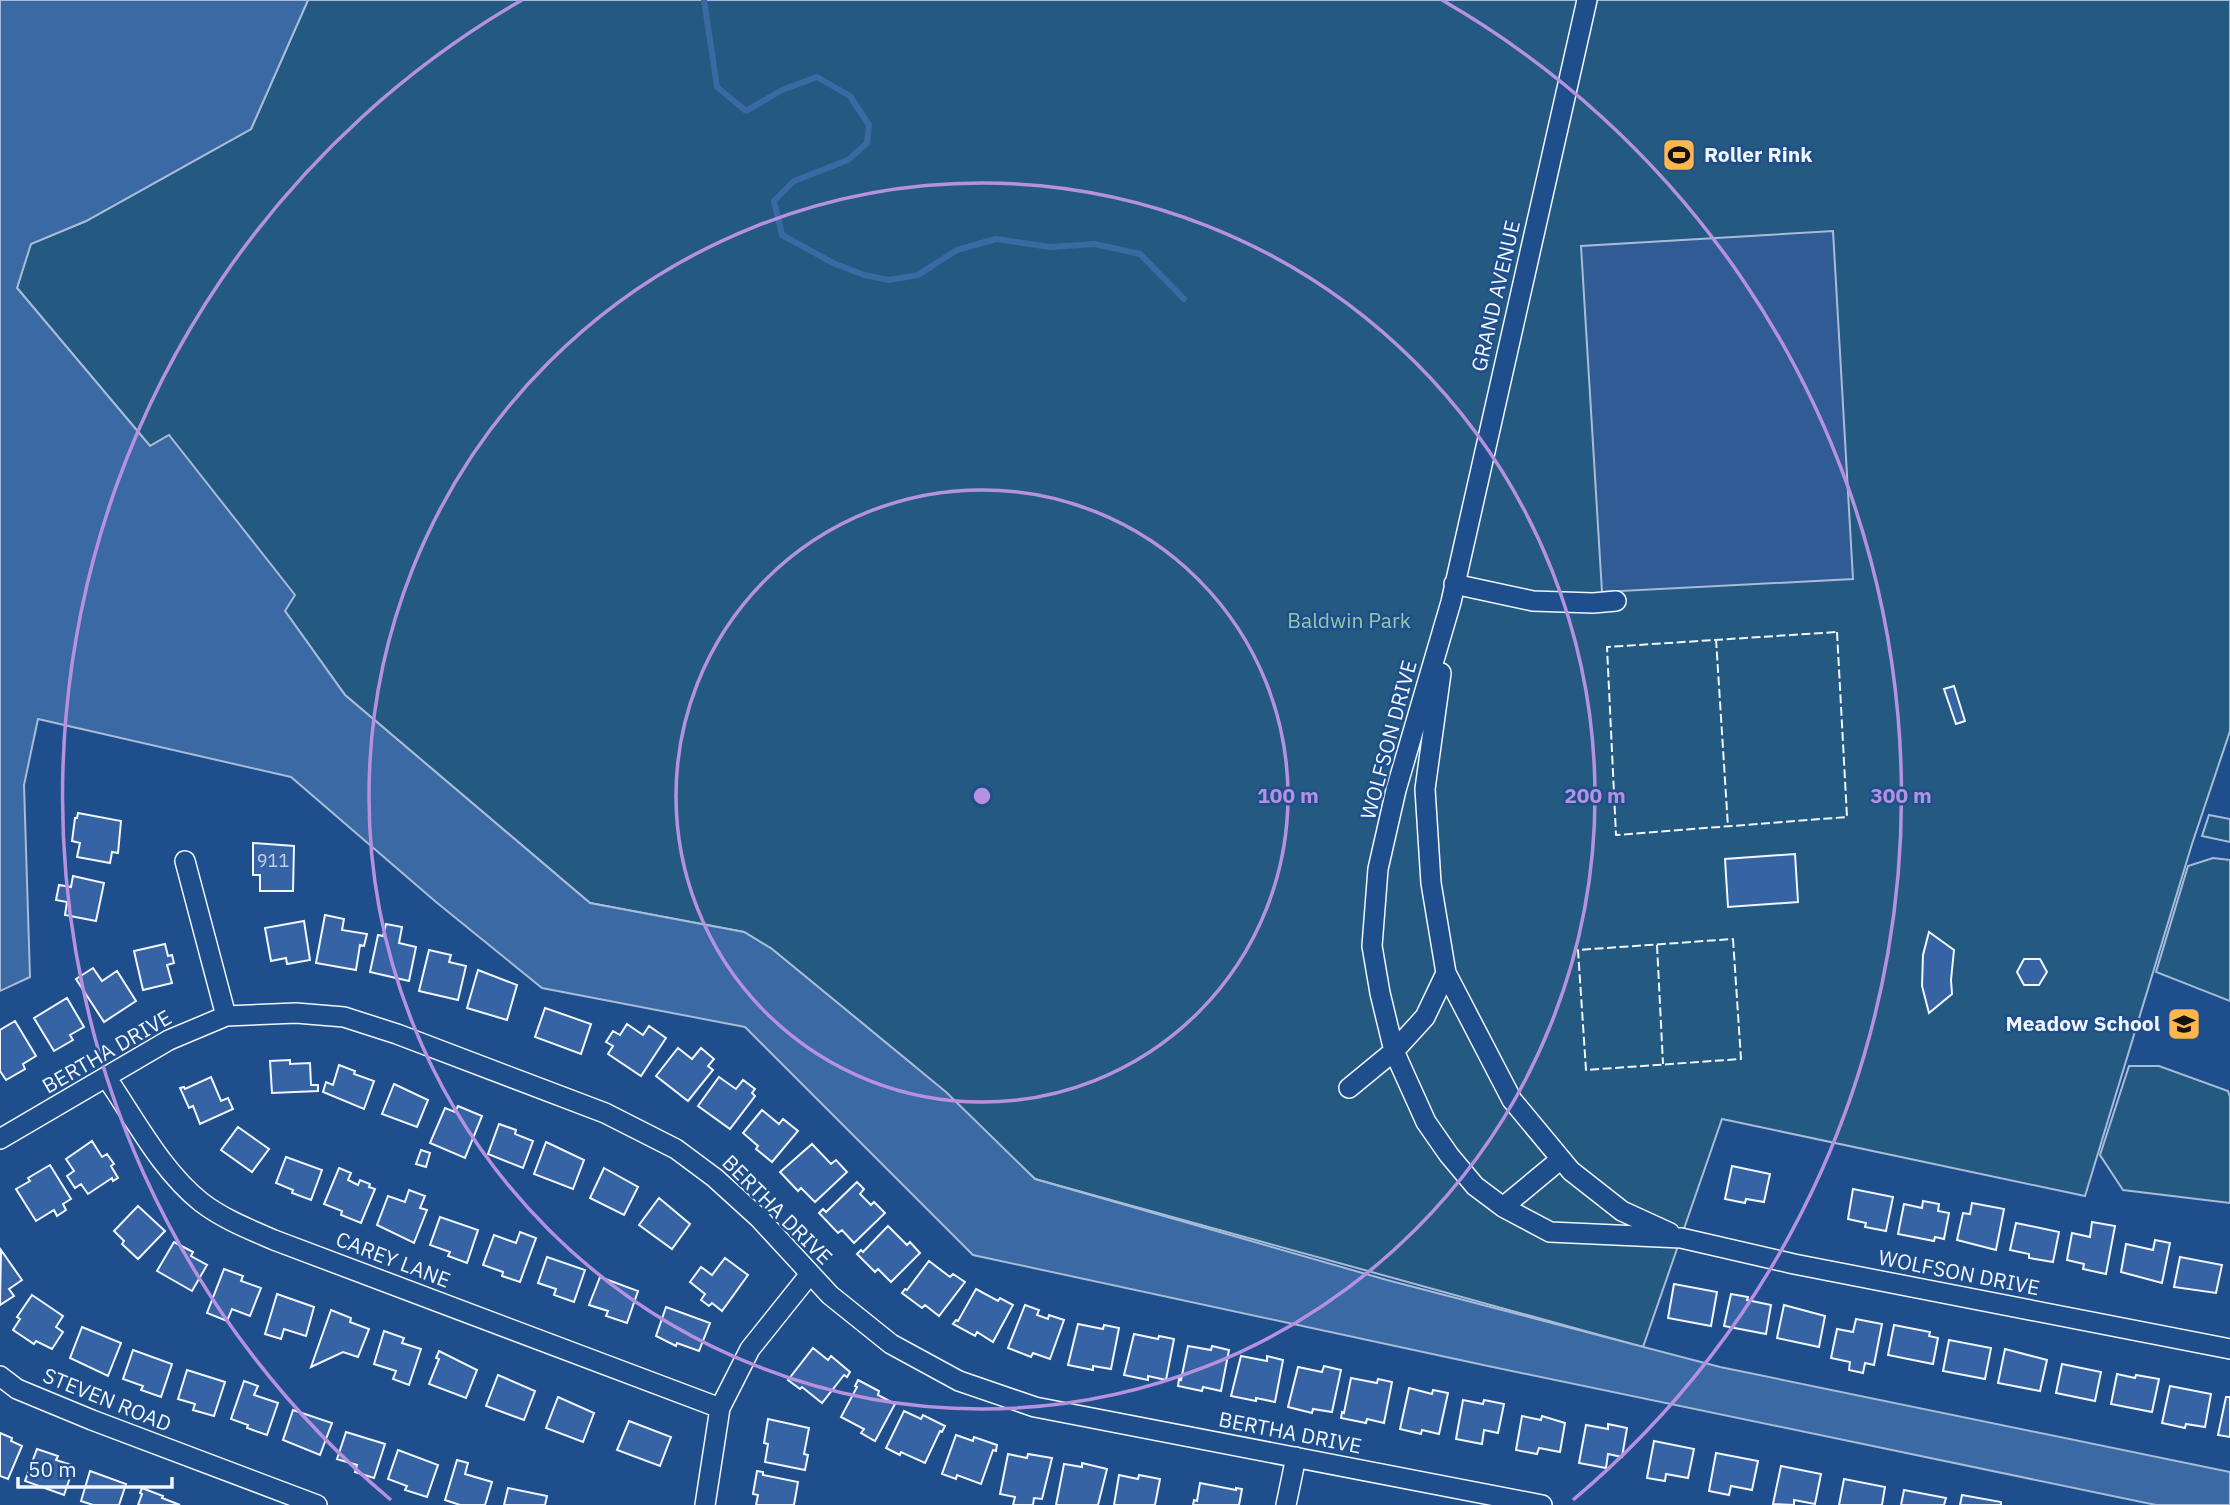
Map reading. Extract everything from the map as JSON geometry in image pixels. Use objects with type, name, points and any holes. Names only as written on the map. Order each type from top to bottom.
[{"type":"street","name":"GRAND AVENUE","points":[[1452,593],[1587,0]]},
{"type":"street","points":[[1452,593],[1533,601],[1616,601]]},
{"type":"street","name":"WOLFSON DRIVE","points":[[1452,593],[1425,789],[1431,883],[1446,973],[1512,1100],[1571,1171],[1622,1211],[1681,1238]]},
{"type":"street","name":"WOLFSON DRIVE","points":[[1452,593],[1396,790],[1378,869],[1372,946],[1394,1051],[1426,1122],[1475,1186],[1503,1207],[1550,1232],[1681,1238],[1794,1264],[2230,1349]]},
{"type":"street","points":[[185,861],[226,1016]]},
{"type":"street","points":[[1349,1088],[1394,1051],[1425,1017],[1446,973]]},
{"type":"street","name":"BERTHA DRIVE","points":[[0,1139],[169,1040],[226,1016],[296,1013],[344,1017],[397,1034],[605,1113],[676,1149],[715,1178],[759,1218],[830,1295],[891,1344],[958,1381],[1035,1406],[1537,1504]]},
{"type":"street","name":"CAREY LANE","points":[[106,1077],[171,1174],[201,1202],[226,1219],[274,1240],[720,1408]]},
{"type":"street","points":[[1503,1207],[1561,1159]]},
{"type":"street","points":[[705,1505],[720,1408],[750,1349],[810,1274]]},
{"type":"street","name":"STEVEN ROAD","points":[[0,1376],[17,1389],[92,1420],[317,1505]]},
{"type":"street","points":[[1286,1505],[1296,1457]]},
{"type":"green space","name":"Baldwin Park","points":[[308,0],[2230,0],[2230,731],[2192,844],[2085,1196],[1722,1119],[1643,1347],[1035,1179],[913,1065],[772,949],[744,932],[590,903],[345,695],[285,611],[169,435],[150,446],[17,288],[30,244],[86,221],[251,129]]},
{"type":"green space","points":[[2209,815],[2230,819],[2230,842],[2202,836]]},
{"type":"green space","points":[[2213,858],[2230,860],[2230,1001],[2156,972],[2188,866]]},
{"type":"green space","points":[[2129,1066],[2159,1066],[2228,1091],[2230,1203],[2123,1190],[2100,1155]]},
{"type":"shaded area","points":[[0,0],[308,0],[251,129],[86,221],[31,244],[17,288],[150,446],[169,435],[295,595],[285,611],[345,695],[590,903],[744,932],[772,949],[946,1092],[1035,1179],[1387,1280],[1720,1367],[2230,1472],[2230,1505],[2156,1505],[1488,1366],[973,1255],[745,1027],[542,988],[436,902],[291,777],[38,719],[24,785],[30,977],[0,991]]},
{"type":"shaded area","points":[[1833,231],[1853,579],[1602,592],[1581,246]]},
{"type":"building","points":[[1954,686],[1965,721],[1956,724],[1944,689]]},
{"type":"building","points":[[78,813],[121,821],[118,853],[112,852],[110,863],[77,857],[80,843],[72,841]]},
{"type":"building","points":[[253,843],[294,846],[293,891],[260,891],[260,875],[253,875]]},
{"type":"building","points":[[1795,854],[1798,902],[1728,907],[1725,859]]},
{"type":"building","points":[[73,876],[104,883],[96,921],[65,915],[67,902],[56,900],[59,885],[71,887]]},
{"type":"building","points":[[325,915],[344,919],[342,930],[367,934],[364,946],[360,945],[356,970],[316,963]]},
{"type":"building","points":[[304,921],[310,960],[287,964],[286,958],[271,961],[265,928]]},
{"type":"building","points":[[386,924],[402,927],[399,943],[416,947],[409,981],[370,972],[378,935],[383,936]]},
{"type":"building","points":[[1929,932],[1954,950],[1952,994],[1929,1013],[1922,986],[1923,955]]},
{"type":"building","points":[[165,944],[168,956],[172,955],[174,963],[167,965],[172,983],[143,990],[134,951]]},
{"type":"building","points":[[429,950],[451,955],[449,962],[466,966],[458,1000],[419,991]]},
{"type":"building","points":[[2024,959],[2040,959],[2047,972],[2039,985],[2024,985],[2017,972]]},
{"type":"building","points":[[93,968],[102,981],[117,971],[136,1001],[104,1022],[76,979]]},
{"type":"building","points":[[478,970],[517,985],[507,1020],[467,1008]]},
{"type":"building","points":[[67,998],[84,1027],[70,1035],[73,1040],[54,1051],[34,1018]]},
{"type":"building","points":[[545,1008],[591,1024],[581,1054],[535,1037]]},
{"type":"building","points":[[15,1021],[36,1056],[23,1064],[25,1069],[6,1080],[0,1071],[0,1030]]},
{"type":"building","points":[[627,1024],[643,1035],[649,1026],[666,1038],[641,1076],[608,1054],[613,1046],[606,1042],[613,1031],[620,1035]]},
{"type":"building","points":[[678,1048],[692,1059],[701,1048],[714,1059],[708,1066],[713,1070],[688,1101],[656,1076]]},
{"type":"building","points":[[290,1060],[290,1064],[310,1063],[311,1085],[318,1085],[318,1091],[272,1093],[270,1061]]},
{"type":"building","points":[[339,1065],[374,1081],[364,1109],[323,1092],[326,1082],[333,1085]]},
{"type":"building","points":[[211,1077],[221,1101],[228,1098],[233,1109],[200,1124],[193,1106],[189,1108],[180,1088],[185,1089]]},
{"type":"building","points":[[719,1077],[736,1089],[743,1080],[755,1089],[752,1093],[755,1096],[730,1129],[698,1106]]},
{"type":"building","points":[[394,1084],[428,1100],[417,1127],[382,1114]]},
{"type":"building","points":[[458,1106],[482,1116],[465,1158],[430,1143],[445,1108],[455,1112]]},
{"type":"building","points":[[762,1110],[779,1124],[783,1119],[798,1131],[772,1162],[756,1149],[758,1146],[743,1133]]},
{"type":"building","points":[[499,1124],[516,1130],[515,1134],[533,1141],[523,1168],[488,1154]]},
{"type":"building","points":[[238,1127],[269,1149],[252,1172],[221,1150]]},
{"type":"building","points":[[92,1141],[102,1157],[107,1154],[114,1164],[111,1166],[118,1178],[113,1181],[112,1178],[88,1194],[81,1184],[75,1188],[67,1176],[74,1171],[66,1159]]},
{"type":"building","points":[[546,1142],[584,1160],[573,1189],[534,1174]]},
{"type":"building","points":[[812,1144],[831,1164],[836,1160],[847,1172],[815,1202],[801,1188],[798,1191],[780,1172]]},
{"type":"building","points":[[421,1150],[430,1153],[426,1167],[416,1164]]},
{"type":"building","points":[[286,1157],[322,1170],[311,1200],[276,1183]]},
{"type":"building","points":[[50,1165],[71,1199],[63,1204],[66,1210],[57,1216],[54,1210],[36,1221],[16,1189]]},
{"type":"building","points":[[1732,1166],[1770,1174],[1764,1202],[1746,1199],[1745,1203],[1725,1199]]},
{"type":"building","points":[[339,1168],[351,1173],[348,1180],[358,1185],[360,1180],[375,1189],[361,1223],[324,1204]]},
{"type":"building","points":[[604,1168],[638,1187],[624,1215],[590,1198]]},
{"type":"building","points":[[857,1182],[864,1189],[860,1194],[871,1205],[874,1202],[885,1213],[854,1243],[842,1230],[838,1233],[819,1213],[823,1209],[826,1212]]},
{"type":"building","points":[[1853,1189],[1893,1197],[1886,1231],[1865,1227],[1866,1223],[1848,1219]]},
{"type":"building","points":[[409,1190],[425,1196],[420,1208],[427,1210],[414,1243],[377,1225],[388,1196],[405,1202]]},
{"type":"building","points":[[659,1198],[690,1224],[672,1249],[639,1225]]},
{"type":"building","points":[[1923,1201],[1939,1204],[1938,1211],[1949,1213],[1944,1239],[1935,1237],[1934,1241],[1898,1234],[1904,1204],[1922,1208]]},
{"type":"building","points":[[1972,1203],[2004,1209],[1996,1250],[1957,1240],[1963,1213],[1970,1214]]},
{"type":"building","points":[[138,1206],[165,1231],[138,1259],[122,1244],[124,1241],[114,1231]]},
{"type":"building","points":[[440,1217],[478,1230],[467,1263],[448,1256],[450,1252],[430,1245]]},
{"type":"building","points":[[2092,1222],[2115,1226],[2106,1274],[2083,1269],[2084,1264],[2067,1260],[2072,1233],[2090,1237]]},
{"type":"building","points":[[2016,1223],[2059,1232],[2053,1262],[2029,1258],[2029,1254],[2010,1250]]},
{"type":"building","points":[[888,1226],[907,1245],[910,1242],[920,1253],[891,1282],[878,1269],[875,1272],[857,1254],[861,1250],[863,1252]]},
{"type":"building","points":[[520,1232],[536,1238],[520,1282],[483,1265],[494,1235],[516,1243]]},
{"type":"building","points":[[2155,1240],[2170,1243],[2162,1283],[2121,1272],[2126,1244],[2153,1250]]},
{"type":"building","points":[[174,1242],[193,1252],[191,1256],[207,1265],[192,1291],[157,1271]]},
{"type":"building","points":[[1,1250],[22,1280],[9,1289],[14,1296],[0,1305]]},
{"type":"building","points":[[547,1257],[585,1270],[574,1302],[554,1295],[556,1289],[538,1283]]},
{"type":"building","points":[[2180,1257],[2222,1265],[2216,1293],[2174,1287]]},
{"type":"building","points":[[725,1258],[748,1275],[722,1311],[712,1303],[709,1306],[701,1300],[705,1294],[690,1282],[701,1267],[712,1275]]},
{"type":"building","points":[[929,1261],[950,1277],[953,1274],[965,1282],[939,1316],[925,1305],[922,1308],[902,1293]]},
{"type":"building","points":[[224,1269],[243,1276],[241,1281],[261,1288],[250,1316],[232,1309],[227,1321],[207,1313]]},
{"type":"building","points":[[600,1277],[638,1291],[627,1323],[606,1316],[608,1311],[589,1305]]},
{"type":"building","points":[[1674,1284],[1717,1292],[1711,1326],[1668,1318]]},
{"type":"building","points":[[976,1289],[998,1301],[1000,1298],[1013,1305],[993,1342],[977,1332],[975,1336],[953,1324],[958,1321]]},
{"type":"building","points":[[277,1294],[314,1307],[306,1336],[284,1329],[281,1339],[265,1334]]},
{"type":"building","points":[[1731,1294],[1771,1305],[1766,1334],[1724,1326]]},
{"type":"building","points":[[32,1295],[63,1316],[56,1327],[63,1332],[52,1349],[36,1341],[34,1344],[13,1330],[20,1319],[17,1317]]},
{"type":"building","points":[[1025,1305],[1039,1310],[1037,1315],[1048,1319],[1049,1315],[1064,1320],[1050,1359],[1033,1353],[1031,1357],[1008,1348]]},
{"type":"building","points":[[1784,1305],[1825,1316],[1819,1347],[1777,1338]]},
{"type":"building","points":[[666,1307],[710,1323],[699,1351],[677,1343],[676,1346],[656,1336]]},
{"type":"building","points":[[331,1310],[351,1318],[350,1322],[369,1329],[358,1357],[343,1352],[311,1367]]},
{"type":"building","points":[[1856,1319],[1882,1324],[1874,1365],[1865,1363],[1863,1373],[1849,1370],[1850,1362],[1831,1358],[1837,1329],[1853,1332]]},
{"type":"building","points":[[1078,1324],[1103,1329],[1104,1325],[1119,1328],[1111,1369],[1093,1366],[1093,1370],[1068,1365]]},
{"type":"building","points":[[1894,1325],[1930,1332],[1929,1336],[1938,1338],[1933,1364],[1888,1355]]},
{"type":"building","points":[[82,1327],[121,1343],[108,1376],[70,1358]]},
{"type":"building","points":[[384,1331],[404,1338],[402,1343],[421,1349],[409,1385],[393,1379],[396,1371],[374,1364]]},
{"type":"building","points":[[1134,1334],[1174,1339],[1166,1380],[1148,1376],[1148,1380],[1124,1375]]},
{"type":"building","points":[[1949,1340],[1991,1348],[1985,1379],[1943,1371]]},
{"type":"building","points":[[1188,1346],[1211,1350],[1212,1346],[1229,1350],[1221,1391],[1203,1387],[1202,1391],[1178,1386]]},
{"type":"building","points":[[813,1348],[828,1360],[831,1356],[850,1372],[847,1377],[844,1375],[822,1403],[788,1380]]},
{"type":"building","points":[[2005,1349],[2047,1360],[2040,1391],[1998,1383]]},
{"type":"building","points":[[133,1350],[172,1364],[161,1397],[141,1390],[143,1386],[123,1379]]},
{"type":"building","points":[[439,1351],[477,1370],[466,1398],[429,1384],[439,1359],[436,1358]]},
{"type":"building","points":[[1241,1356],[1267,1361],[1267,1356],[1283,1360],[1275,1402],[1231,1396]]},
{"type":"building","points":[[2062,1364],[2101,1372],[2095,1401],[2056,1393]]},
{"type":"building","points":[[1324,1366],[1341,1370],[1332,1412],[1313,1409],[1312,1413],[1288,1407],[1298,1367],[1322,1372]]},
{"type":"building","points":[[187,1370],[225,1382],[214,1416],[193,1410],[195,1404],[178,1399]]},
{"type":"building","points":[[2117,1374],[2159,1379],[2152,1412],[2111,1404]]},
{"type":"building","points":[[498,1375],[535,1391],[524,1420],[486,1406]]},
{"type":"building","points":[[1351,1378],[1377,1383],[1378,1379],[1392,1382],[1384,1423],[1341,1418]]},
{"type":"building","points":[[858,1380],[879,1391],[878,1395],[895,1404],[875,1441],[861,1433],[864,1429],[841,1417]]},
{"type":"building","points":[[244,1381],[258,1386],[254,1395],[278,1403],[267,1435],[231,1419]]},
{"type":"building","points":[[2170,1386],[2211,1394],[2205,1427],[2186,1424],[2185,1428],[2162,1423]]},
{"type":"building","points":[[1409,1388],[1432,1394],[1433,1390],[1448,1393],[1439,1434],[1422,1430],[1421,1434],[1400,1429]]},
{"type":"building","points":[[558,1397],[594,1413],[583,1442],[546,1428]]},
{"type":"building","points":[[2226,1397],[2230,1397],[2230,1437],[2218,1435]]},
{"type":"building","points":[[1463,1400],[1504,1404],[1498,1433],[1484,1430],[1482,1444],[1456,1439]]},
{"type":"building","points":[[293,1410],[332,1423],[320,1455],[283,1440]]},
{"type":"building","points":[[904,1411],[921,1419],[923,1415],[945,1426],[925,1463],[886,1448]]},
{"type":"building","points":[[1522,1416],[1541,1420],[1542,1416],[1565,1423],[1560,1452],[1539,1448],[1537,1454],[1516,1450]]},
{"type":"building","points":[[768,1419],[809,1428],[804,1454],[808,1455],[805,1470],[765,1462],[768,1444],[764,1443]]},
{"type":"building","points":[[629,1421],[671,1437],[660,1466],[617,1450]]},
{"type":"building","points":[[1608,1424],[1627,1428],[1622,1457],[1608,1454],[1606,1468],[1579,1463],[1586,1425],[1608,1429]]},
{"type":"building","points":[[346,1432],[385,1444],[374,1478],[355,1472],[357,1465],[337,1459]]},
{"type":"building","points":[[0,1433],[22,1446],[8,1479],[0,1476]]},
{"type":"building","points":[[956,1435],[973,1441],[974,1437],[997,1445],[981,1484],[957,1475],[956,1479],[942,1474]]},
{"type":"building","points":[[1654,1441],[1694,1449],[1688,1478],[1666,1474],[1665,1481],[1647,1478]]},
{"type":"building","points":[[37,1449],[58,1456],[56,1460],[74,1466],[64,1495],[25,1481]]},
{"type":"building","points":[[398,1450],[438,1465],[427,1497],[405,1490],[407,1486],[388,1479]]},
{"type":"building","points":[[1716,1453],[1758,1461],[1752,1490],[1731,1486],[1729,1495],[1709,1491]]},
{"type":"building","points":[[1008,1454],[1027,1458],[1028,1454],[1052,1458],[1042,1499],[1034,1498],[1033,1505],[1013,1505],[1015,1497],[1000,1494]]},
{"type":"building","points":[[457,1460],[468,1463],[465,1474],[492,1482],[485,1505],[460,1505],[445,1500]]},
{"type":"building","points":[[1082,1463],[1107,1469],[1098,1505],[1056,1505],[1064,1464],[1082,1467]]},
{"type":"building","points":[[1781,1466],[1821,1474],[1815,1504],[1794,1500],[1794,1505],[1773,1504]]},
{"type":"building","points":[[90,1471],[126,1484],[119,1505],[93,1505],[81,1501]]},
{"type":"building","points":[[757,1471],[763,1472],[763,1475],[798,1482],[794,1505],[756,1505],[758,1495],[753,1494]]},
{"type":"building","points":[[1119,1475],[1138,1479],[1139,1475],[1160,1479],[1155,1505],[1114,1505]]},
{"type":"building","points":[[1844,1479],[1885,1487],[1882,1505],[1839,1505]]},
{"type":"building","points":[[1200,1483],[1242,1489],[1239,1505],[1193,1505],[1194,1500],[1197,1501]]},
{"type":"building","points":[[142,1488],[163,1496],[162,1498],[180,1505],[138,1505]]},
{"type":"building","points":[[508,1488],[547,1496],[545,1505],[504,1505]]},
{"type":"building","points":[[1904,1490],[1946,1498],[1944,1505],[1901,1505]]},
{"type":"building","points":[[1962,1495],[2001,1502],[2001,1505],[1960,1505]]},
{"type":"waterway","points":[[704,0],[717,87],[746,111],[782,90],[817,77],[850,96],[869,125],[867,143],[848,160],[794,181],[774,201],[782,235],[833,263],[864,275],[889,280],[918,275],[957,250],[996,239],[1050,247],[1095,244],[1140,254],[1184,299]]},
{"type":"fence","points":[[1837,632],[1847,817],[1616,835],[1607,647],[1837,632]]},
{"type":"fence","points":[[1716,639],[1728,827]]},
{"type":"fence","points":[[1733,939],[1741,1059],[1586,1070],[1578,950],[1733,939]]},
{"type":"fence","points":[[1657,945],[1663,1064]]},
{"type":"place","name":"Roller Rink","points":[[1679,155]]},
{"type":"place","name":"Meadow School","points":[[2184,1024]]}]
